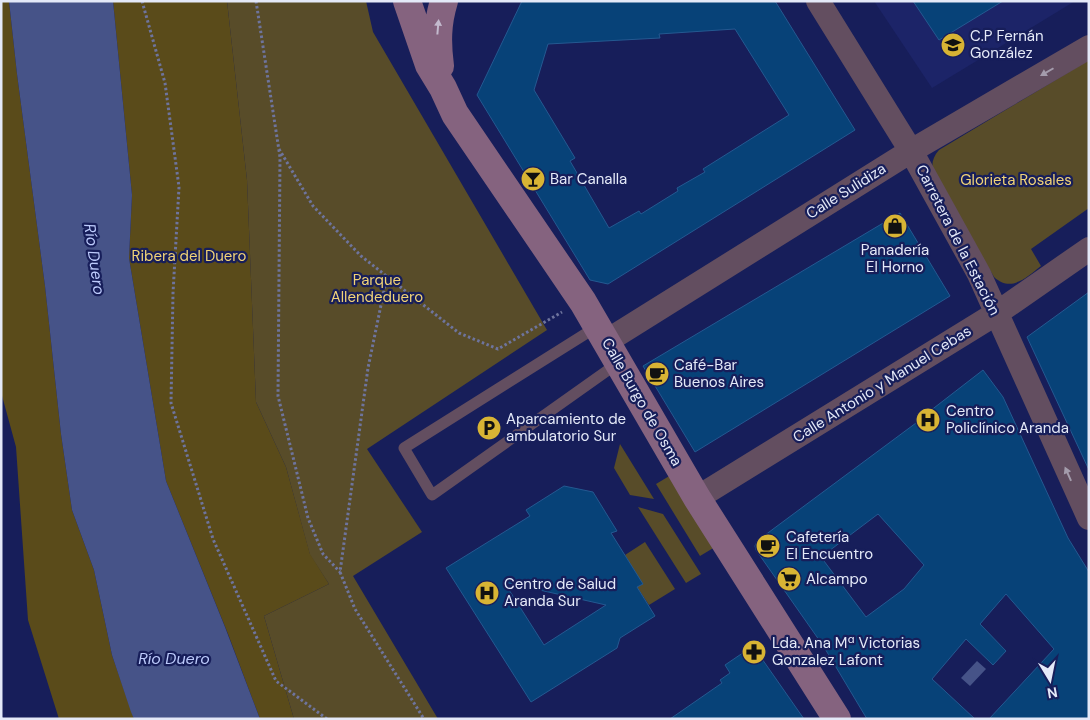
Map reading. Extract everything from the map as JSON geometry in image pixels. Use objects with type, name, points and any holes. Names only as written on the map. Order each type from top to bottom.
[{"type":"street","name":"Calle Burgo de Osma","points":[[408,1],[429,65],[456,114],[583,302],[697,498],[837,719]]},
{"type":"street","name":"Calle Burgo de Osma","points":[[443,88],[437,32],[444,1]]},
{"type":"street","name":"Carretera de la Estación","points":[[818,1],[911,151],[979,274],[1089,518]]},
{"type":"street","name":"Calle Sulidiza","points":[[608,343],[911,151],[1089,48]]},
{"type":"street","name":"Calle Antonio y Manuel Cebas","points":[[697,498],[997,313],[1089,249]]},
{"type":"lane","points":[[608,343],[432,495],[404,448],[608,343]]},
{"type":"path","points":[[142,1],[165,83],[179,187],[173,293],[170,404],[213,539],[276,681],[327,719]]},
{"type":"path","points":[[256,1],[280,158],[278,396],[308,518],[324,554],[340,572],[355,609],[424,719]]},
{"type":"path","points":[[278,146],[313,206],[361,256],[459,332],[498,349],[567,309],[583,302]]},
{"type":"path","points":[[340,572],[368,368],[387,276]]},
{"type":"shaded area","name":"C.P Fernán González","points":[[874,1],[1075,1],[932,88]]},
{"type":"green space","points":[[1,1],[9,1],[45,286],[61,434],[72,510],[94,570],[112,655],[134,719],[59,719],[28,620],[16,447],[1,392]]},
{"type":"green space","name":"Ribera del Duero","points":[[113,1],[227,1],[247,180],[256,402],[286,467],[310,554],[329,584],[264,616],[294,719],[260,719],[166,481],[129,258],[132,195]]},
{"type":"green space","name":"Parque Allendeduero","points":[[227,1],[366,1],[373,32],[547,330],[367,449],[422,532],[353,576],[438,719],[294,719],[264,616],[329,584],[310,555],[286,467],[256,402],[247,180]]},
{"type":"green space","name":"Glorieta Rosales","points":[[1089,60],[1089,208],[1031,249],[1041,266],[1019,282],[1007,284],[1000,282],[994,277],[934,175],[932,165],[935,156],[939,150]]},
{"type":"green space","points":[[620,444],[654,499],[630,495],[614,468]]},
{"type":"green space","points":[[671,475],[715,547],[700,556],[656,484]]},
{"type":"green space","points":[[638,507],[663,514],[701,574],[686,583]]},
{"type":"green space","points":[[645,542],[675,589],[649,605],[637,587],[642,584],[625,555]]},
{"type":"water","name":"Río Duero","points":[[9,1],[113,1],[132,195],[129,258],[166,481],[260,719],[134,719],[131,712],[112,655],[94,570],[72,510],[61,434],[45,286]]},
{"type":"water","points":[[977,661],[986,669],[970,686],[961,678]]},
{"type":"building","points":[[522,1],[775,1],[855,130],[608,284],[590,280],[477,95]],"holes":[[[735,29],[789,115],[703,169],[705,172],[677,188],[678,191],[641,214],[639,211],[609,228],[570,161],[575,158],[534,90],[548,44],[660,38],[659,34]]]},
{"type":"building","points":[[913,1],[1003,1],[939,40]]},
{"type":"building","points":[[900,213],[950,296],[695,452],[643,366]]},
{"type":"building","points":[[1089,292],[1089,470],[1027,337]]},
{"type":"building","points":[[983,370],[1003,397],[1068,538],[1089,572],[1089,719],[989,719],[1054,649],[1006,594],[980,624],[1006,651],[993,665],[966,639],[932,679],[975,719],[867,719],[824,647],[756,550],[757,541]],"holes":[[[878,514],[924,565],[904,589],[866,617],[821,557]]]},
{"type":"building","name":"Centro de Salud Aranda Sur","points":[[564,486],[593,492],[617,531],[611,533],[643,584],[637,587],[655,616],[620,638],[617,648],[531,702],[446,568],[530,516],[526,510]],"holes":[[[504,582],[606,605],[544,645]]]},
{"type":"building","points":[[753,646],[804,719],[670,719],[722,683],[720,680],[730,673],[725,665]]},
{"type":"place","name":"C.P Fernán González","points":[[953,45]]},
{"type":"place","name":"Bar Canalla","points":[[533,179]]},
{"type":"place","name":"Panadería El Horno","points":[[895,226]]},
{"type":"place","name":"Café-Bar Buenos Aires","points":[[657,374]]},
{"type":"place","name":"Centro Policlínico Aranda","points":[[928,420]]},
{"type":"place","name":"Aparcamiento de ambulatorio Sur","points":[[489,428]]},
{"type":"place","name":"Cafetería El Encuentro","points":[[768,546]]},
{"type":"place","name":"Alcampo","points":[[789,579]]},
{"type":"place","name":"Centro de Salud Aranda Sur","points":[[487,593]]},
{"type":"place","name":"Lda. Ana Mª Victorias Gonzalez Lafont","points":[[754,652]]}]
